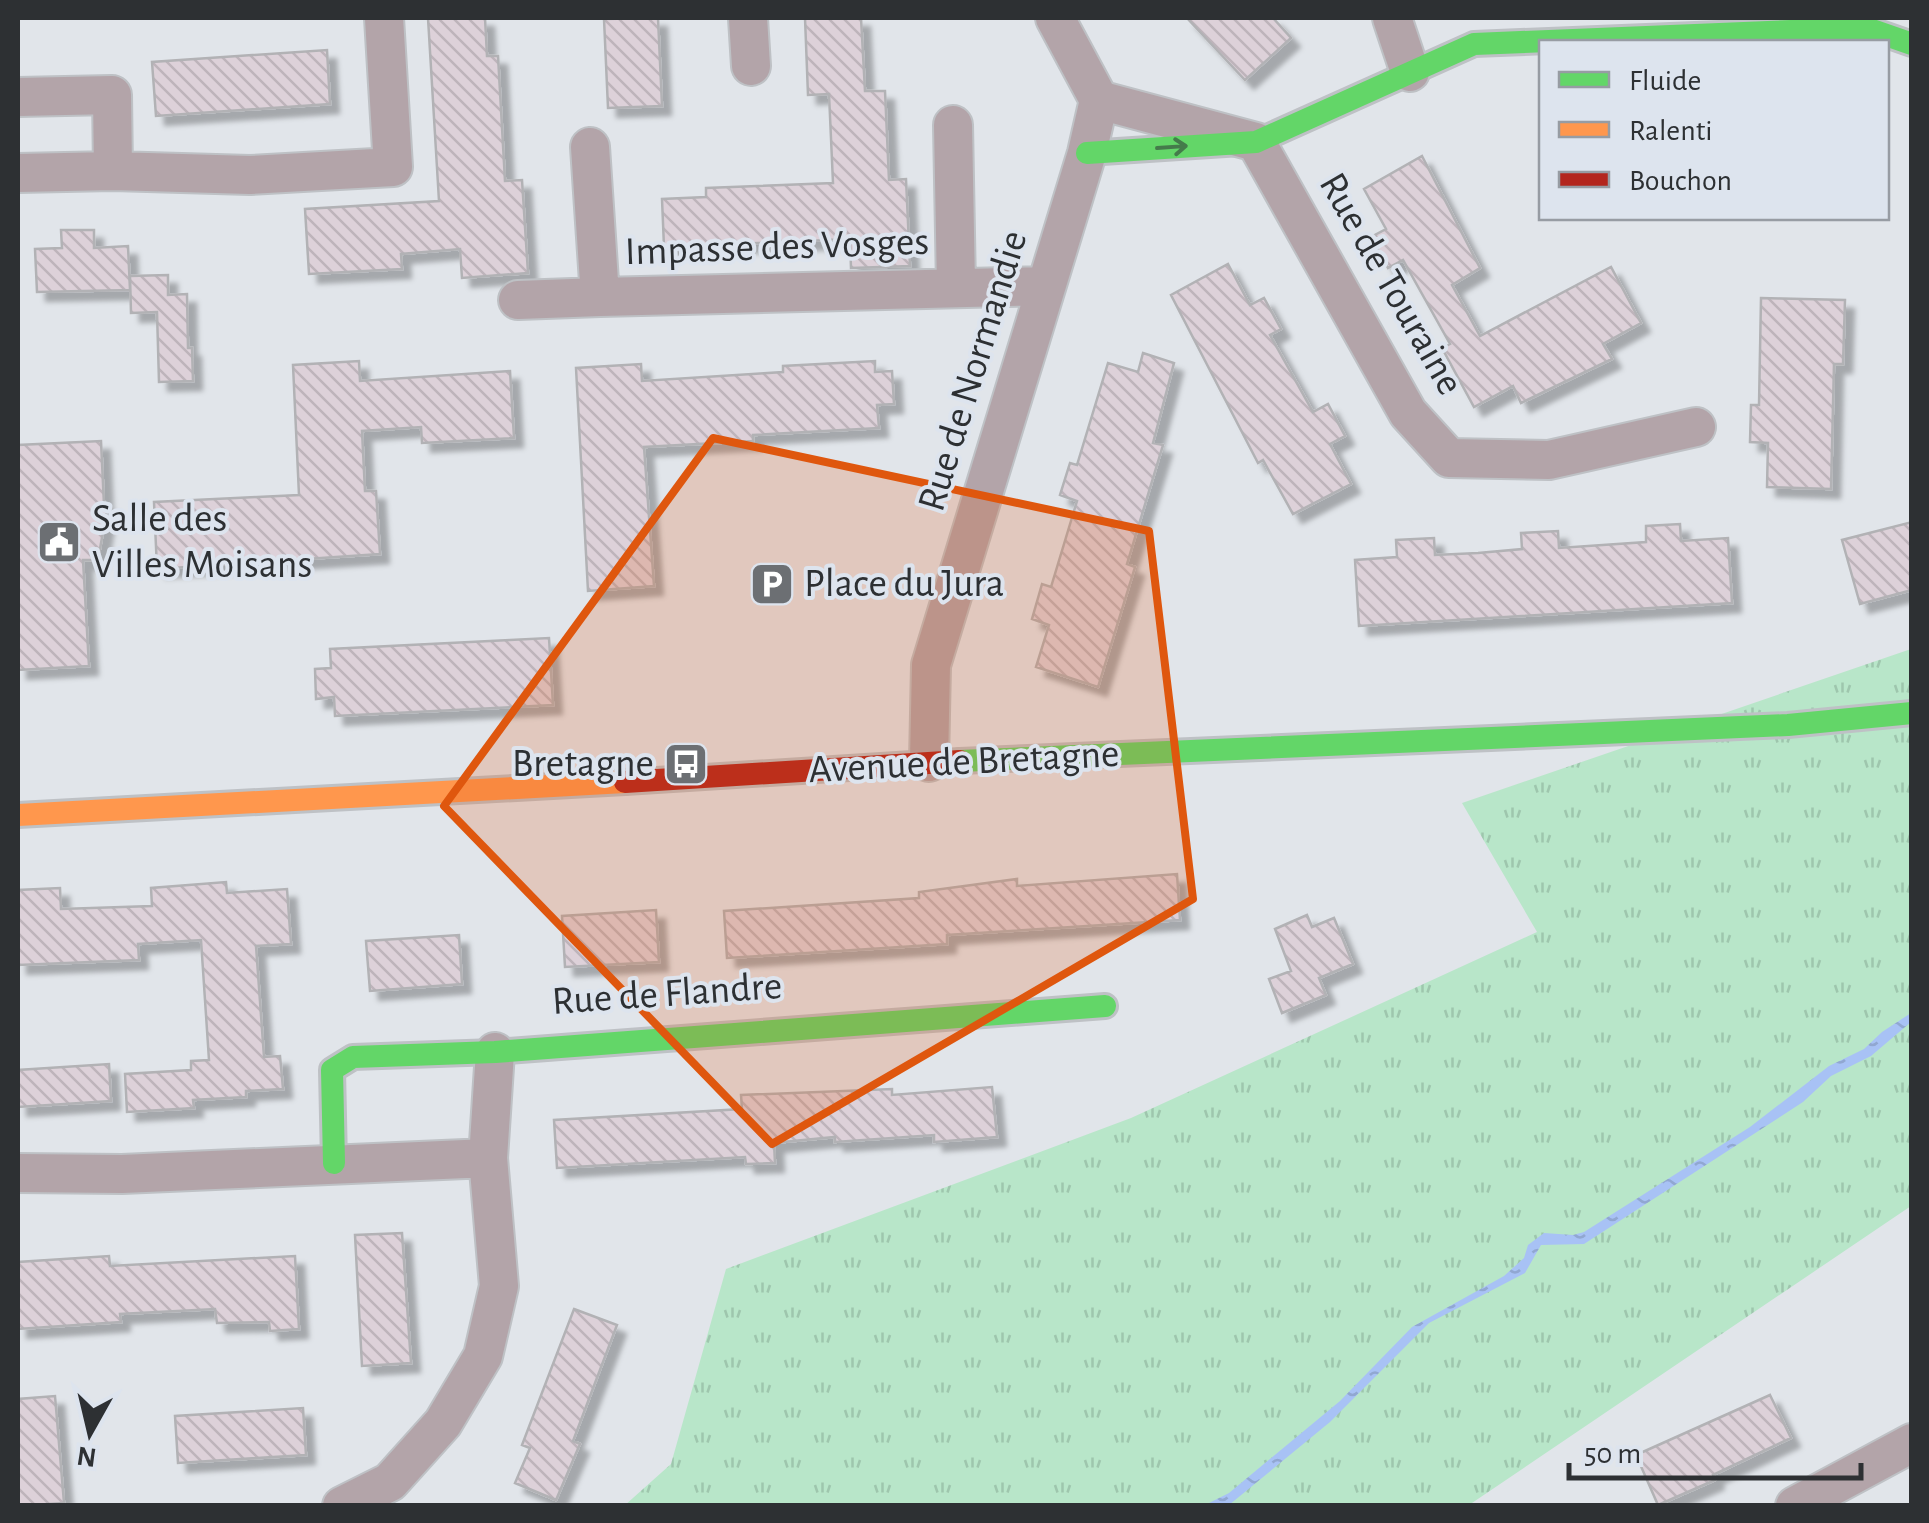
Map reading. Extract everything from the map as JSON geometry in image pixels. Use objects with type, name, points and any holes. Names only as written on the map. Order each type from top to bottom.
[{"type":"street","points":[[18,172],[250,175],[393,167],[384,18]]},
{"type":"street","points":[[748,18],[751,66]]},
{"type":"street","points":[[1055,18],[1099,100],[1256,142]]},
{"type":"street","points":[[1392,18],[1410,72]]},
{"type":"street","points":[[1087,153],[1256,142],[1474,44],[1791,24],[1866,28],[1912,44]]},
{"type":"street","points":[[18,96],[112,95],[113,171]]},
{"type":"street","name":"Rue de Normandie","points":[[929,762],[930,665],[1087,153],[1099,100]]},
{"type":"street","points":[[953,125],[956,287]]},
{"type":"street","name":"Rue de Touraine","points":[[1256,142],[1408,413],[1448,458],[1548,460],[1696,427]]},
{"type":"street","name":"Impasse des Vosges","points":[[590,147],[600,297],[1046,286]]},
{"type":"street","points":[[518,300],[600,297]]},
{"type":"street","name":"Avenue de Bretagne","points":[[18,815],[929,762],[1788,725],[1912,713]]},
{"type":"street","name":"Rue de Flandre","points":[[334,1163],[332,1070],[353,1057],[495,1052],[1105,1006]]},
{"type":"street","points":[[342,1506],[390,1482],[443,1424],[483,1356],[498,1286],[488,1158],[495,1052]]},
{"type":"street","points":[[18,1174],[122,1174],[488,1158]]},
{"type":"street","points":[[1795,1506],[1912,1443]]},
{"type":"highlighted area","points":[[713,438],[1149,531],[1193,899],[772,1144],[444,806]]},
{"type":"green space","points":[[1911,649],[1911,1206],[1469,1505],[624,1506],[671,1464],[726,1269],[1131,1118],[1537,932],[1462,803]]},
{"type":"water","points":[[1911,1013],[1911,1022],[1871,1056],[1831,1076],[1803,1102],[1584,1244],[1541,1245],[1525,1273],[1429,1323],[1330,1422],[1229,1505],[1205,1505],[1229,1493],[1340,1401],[1412,1327],[1504,1276],[1524,1258],[1528,1245],[1544,1233],[1584,1232],[1750,1127],[1829,1066],[1864,1049]]},
{"type":"building","points":[[428,18],[485,18],[487,56],[498,56],[505,181],[522,180],[528,273],[462,278],[460,249],[401,254],[402,269],[309,274],[305,209],[439,201]]},
{"type":"building","points":[[658,18],[662,106],[608,108],[604,19]]},
{"type":"building","points":[[805,18],[861,18],[865,91],[885,91],[889,180],[906,179],[910,266],[851,268],[850,239],[664,247],[662,199],[706,197],[706,188],[833,183],[829,94],[808,95]]},
{"type":"building","points":[[1187,18],[1273,18],[1291,38],[1245,80]]},
{"type":"building","points":[[327,50],[330,104],[156,116],[152,62]]},
{"type":"building","points":[[1422,156],[1480,268],[1452,285],[1480,336],[1611,267],[1641,323],[1603,344],[1612,359],[1521,403],[1513,386],[1474,407],[1442,348],[1450,344],[1403,260],[1388,268],[1371,237],[1386,229],[1364,189]]},
{"type":"building","points":[[61,230],[94,230],[94,248],[128,246],[130,290],[37,292],[35,249],[62,248]]},
{"type":"building","points":[[1228,264],[1250,305],[1264,298],[1281,329],[1270,335],[1313,412],[1328,404],[1345,436],[1330,444],[1351,484],[1293,514],[1263,460],[1258,463],[1171,295]]},
{"type":"building","points":[[168,275],[168,295],[187,294],[193,381],[159,382],[157,312],[131,313],[130,276]]},
{"type":"building","points":[[1761,298],[1845,300],[1843,364],[1834,364],[1831,489],[1767,487],[1768,443],[1750,442],[1751,405],[1759,405]]},
{"type":"building","points":[[1143,353],[1174,363],[1153,443],[1163,445],[1127,564],[1135,567],[1098,687],[1036,667],[1049,625],[1032,619],[1042,584],[1051,587],[1077,501],[1060,495],[1070,463],[1077,465],[1108,363],[1138,372]]},
{"type":"building","points":[[359,361],[360,381],[510,371],[514,438],[422,443],[421,427],[362,431],[365,491],[376,491],[380,554],[157,569],[154,502],[299,495],[293,365]]},
{"type":"building","points":[[875,361],[875,372],[892,371],[894,404],[877,405],[879,428],[753,435],[753,441],[644,447],[654,586],[588,591],[576,368],[641,364],[642,381],[783,372],[783,366]]},
{"type":"building","name":"Salle des Villes Moisans","points":[[101,441],[104,505],[108,504],[98,560],[83,560],[89,666],[18,670],[18,445]]},
{"type":"building","points":[[1912,522],[1912,590],[1860,604],[1842,540]]},
{"type":"building","points":[[1680,524],[1681,541],[1728,538],[1732,603],[1359,626],[1355,560],[1397,557],[1396,540],[1434,538],[1435,555],[1478,553],[1522,549],[1521,533],[1558,531],[1559,548],[1646,542],[1646,526]]},
{"type":"building","points":[[549,638],[553,705],[335,716],[334,697],[316,699],[315,669],[331,668],[330,649]]},
{"type":"building","points":[[1177,874],[1180,920],[947,935],[947,944],[727,958],[724,911],[919,898],[919,892],[1017,879],[1017,886]]},
{"type":"building","points":[[226,882],[227,893],[287,889],[291,944],[256,946],[264,1057],[280,1056],[283,1089],[246,1091],[246,1097],[193,1100],[194,1108],[127,1112],[125,1074],[191,1070],[191,1061],[209,1060],[201,940],[138,944],[139,960],[18,965],[18,890],[60,888],[61,909],[152,906],[151,888]]},
{"type":"building","points":[[656,910],[659,962],[565,967],[562,916]]},
{"type":"building","points":[[1307,915],[1312,927],[1334,918],[1353,964],[1319,978],[1326,995],[1282,1013],[1269,979],[1291,971],[1275,929]]},
{"type":"building","points":[[459,935],[462,984],[370,991],[366,941]]},
{"type":"building","points":[[109,1064],[111,1101],[18,1107],[18,1070]]},
{"type":"building","points":[[992,1087],[997,1137],[934,1142],[934,1135],[835,1142],[835,1137],[774,1143],[775,1163],[746,1164],[745,1157],[557,1168],[554,1120],[742,1109],[741,1095],[892,1089],[892,1095]]},
{"type":"building","points":[[402,1233],[411,1363],[362,1366],[355,1235]]},
{"type":"building","points":[[109,1256],[110,1266],[295,1256],[299,1329],[270,1331],[269,1322],[217,1323],[215,1309],[120,1314],[121,1322],[18,1329],[18,1262]]},
{"type":"building","points":[[574,1309],[617,1325],[573,1441],[580,1444],[556,1500],[515,1483],[530,1448],[522,1445]]},
{"type":"building","points":[[1770,1395],[1791,1438],[1713,1475],[1715,1480],[1658,1505],[1636,1455]]},
{"type":"building","points":[[55,1396],[64,1503],[18,1506],[18,1399]]},
{"type":"building","points":[[303,1408],[306,1455],[178,1463],[175,1416]]},
{"type":"traffic: fast","points":[[1572,40],[1866,28],[1912,44]]},
{"type":"traffic: fast","points":[[1087,153],[1256,142],[1474,44],[1539,41]]},
{"type":"traffic: fast","points":[[960,761],[1788,725],[1912,713]]},
{"type":"traffic: fast","points":[[334,1163],[332,1070],[353,1057],[495,1052],[1105,1006]]},
{"type":"traffic: slow","points":[[18,815],[625,782]]},
{"type":"traffic: jam","points":[[625,782],[960,761]]},
{"type":"place","name":"Salle des Villes Moisans","points":[[59,542]]},
{"type":"place","name":"Place du Jura","points":[[772,584]]},
{"type":"place","name":"Bretagne","points":[[686,764]]}]
